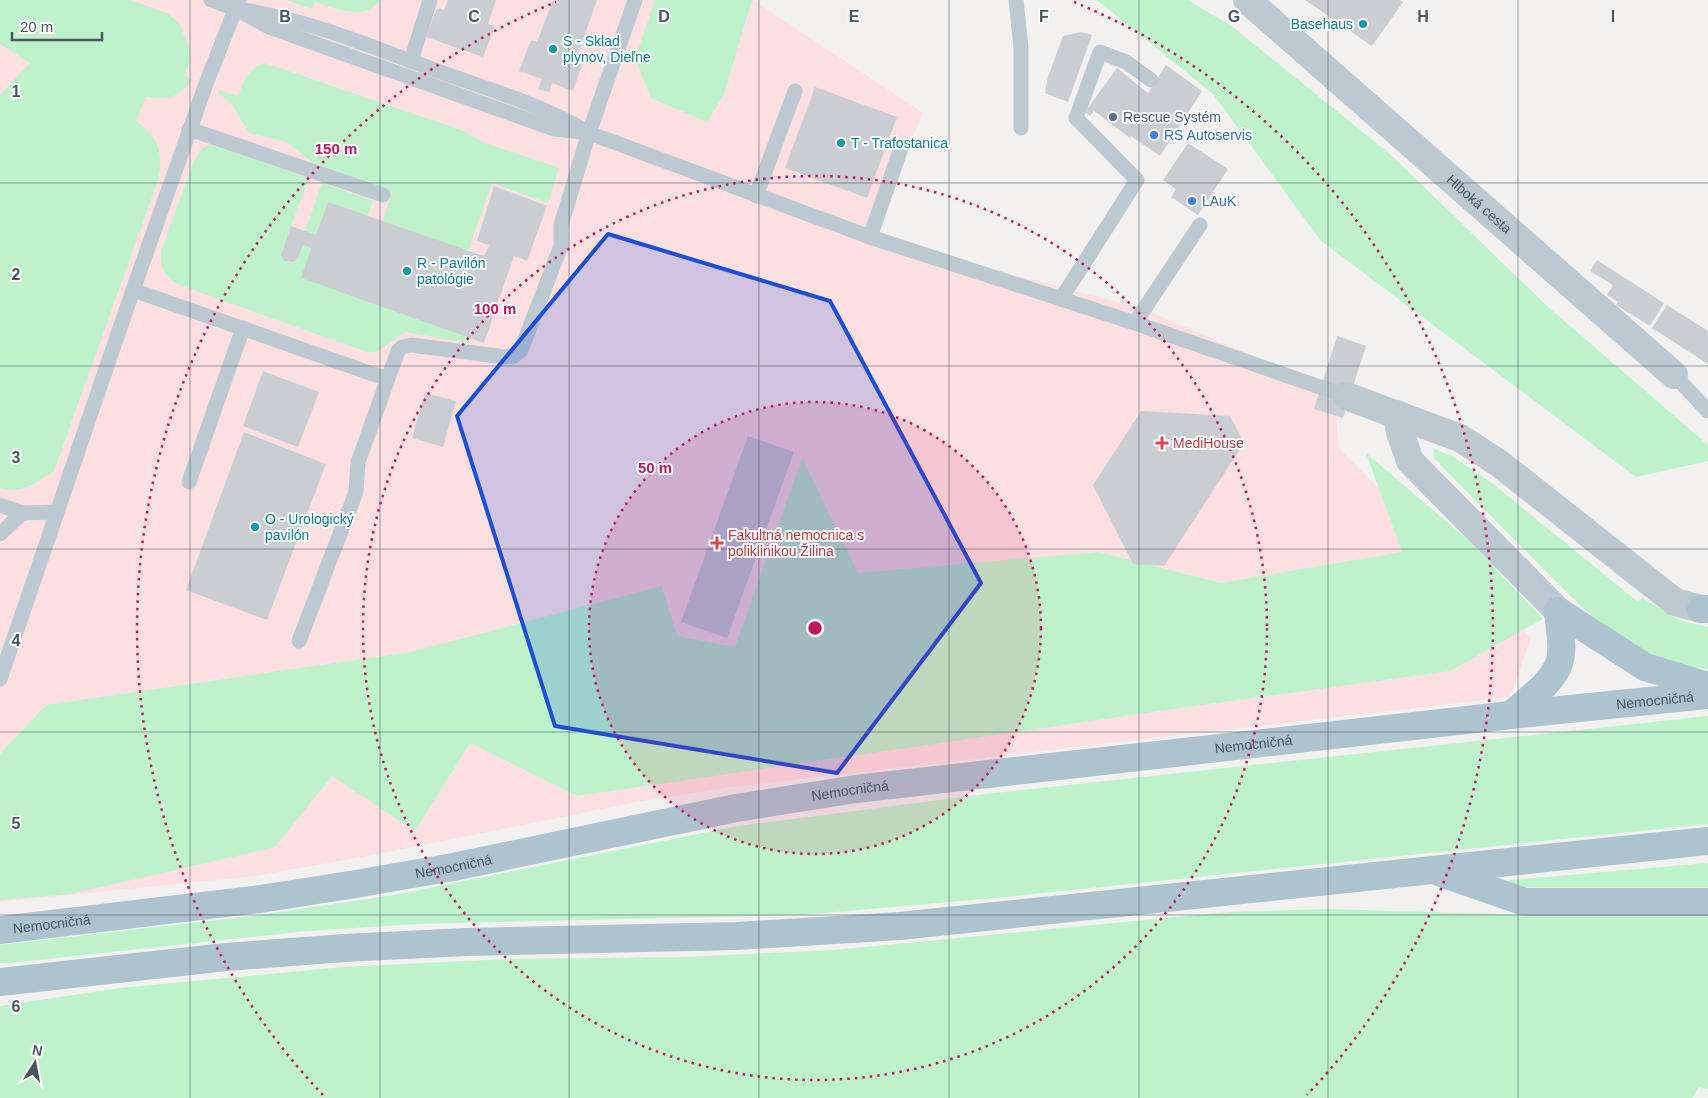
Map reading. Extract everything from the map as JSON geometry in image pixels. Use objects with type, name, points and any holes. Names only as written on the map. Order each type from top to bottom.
[{"type":"main road","points":[[1558,611],[1645,667],[1708,686]]},
{"type":"main road","points":[[1511,715],[1544,685],[1558,666],[1561,639],[1558,611]]},
{"type":"main road","name":"Nemocničná","points":[[0,930],[260,899],[347,885],[453,867],[736,808],[856,789],[1511,715],[1708,696]]},
{"type":"main road","points":[[0,982],[226,957],[344,948],[466,942],[737,936],[900,926],[1708,840]]},
{"type":"main road","points":[[1433,870],[1525,902],[1708,902]]},
{"type":"street","name":"Hlboká cesta","points":[[1247,0],[1674,375]]},
{"type":"street","points":[[1346,396],[1460,438],[1500,464],[1675,602],[1704,609]]},
{"type":"street","points":[[1397,414],[1400,432],[1410,460],[1558,611]]},
{"type":"lane","points":[[211,0],[237,4],[273,14],[411,61],[558,114],[589,133],[870,237],[1135,323],[1346,396]]},
{"type":"lane","points":[[411,61],[430,0]]},
{"type":"lane","points":[[299,640],[356,492],[358,462],[398,351],[406,345],[495,357],[514,356],[521,350],[561,246],[561,225],[589,133],[635,0]]},
{"type":"lane","points":[[1016,0],[1021,47],[1022,128]]},
{"type":"lane","points":[[0,679],[55,512],[132,290],[189,129],[237,4]]},
{"type":"lane","points":[[237,4],[269,27],[554,129],[589,133]]},
{"type":"lane","points":[[1062,299],[1136,180],[1076,118],[1100,52],[1126,62],[1151,80]]},
{"type":"lane","points":[[756,196],[795,91]]},
{"type":"lane","points":[[189,129],[383,195]]},
{"type":"lane","points":[[870,237],[900,151]]},
{"type":"lane","points":[[1135,323],[1200,225]]},
{"type":"lane","points":[[132,290],[387,379]]},
{"type":"lane","points":[[190,482],[243,328]]},
{"type":"lane","name":"Hlboká cesta","points":[[1674,375],[1708,411]]},
{"type":"lane","points":[[0,505],[22,513],[55,512]]},
{"type":"lane","points":[[0,534],[22,513]]},
{"type":"highlighted area","points":[[608,234],[830,301],[981,583],[837,773],[555,726],[457,416]]},
{"type":"shaded area","name":"Fakultná nemocnica s poliklinikou Žilina","points":[[0,0],[753,0],[923,113],[871,237],[1144,309],[1334,391],[1339,449],[1531,638],[1510,697],[731,787],[637,802],[368,856],[255,876],[0,902]]},
{"type":"green space","points":[[0,0],[130,0],[167,13],[178,22],[190,49],[189,62],[184,76],[192,79],[178,94],[166,98],[146,97],[136,121],[150,133],[158,147],[160,171],[158,180],[54,471],[22,489],[15,490],[0,488],[0,95],[30,63],[0,44]]},
{"type":"green space","points":[[286,0],[380,0],[374,7],[367,10],[349,12],[315,2],[312,9]]},
{"type":"green space","points":[[655,0],[752,0],[724,94],[707,122],[651,98],[635,59]]},
{"type":"green space","points":[[1097,0],[1188,0],[1234,28],[1391,155],[1548,307],[1708,445],[1708,461],[1636,477],[1321,241],[1213,94]]},
{"type":"green space","points":[[265,63],[461,130],[485,143],[559,168],[548,203],[492,183],[468,251],[383,221],[392,192],[316,165],[286,142],[249,133],[231,103],[218,93],[220,90],[238,96],[245,80],[254,68]]},
{"type":"green space","points":[[215,146],[309,178],[281,253],[284,261],[294,262],[298,258],[303,245],[311,248],[302,278],[471,338],[469,343],[406,332],[378,351],[367,352],[182,286],[172,280],[163,269],[161,252],[194,160],[202,148]]},
{"type":"green space","points":[[322,183],[373,201],[368,216],[316,235],[305,231]]},
{"type":"green space","points":[[1433,448],[1452,456],[1493,484],[1638,602],[1642,598],[1681,621],[1708,627],[1708,669],[1680,665],[1654,656],[1629,643],[1606,627],[1564,590],[1434,458]]},
{"type":"green space","points":[[1366,453],[1468,540],[1543,619],[1450,671],[1187,707],[577,796],[470,743],[415,831],[332,776],[275,847],[71,894],[0,900],[0,754],[46,705],[411,652],[662,586],[677,636],[735,647],[802,458],[858,573],[1099,552],[1221,583],[1402,552]]},
{"type":"green space","points":[[1708,716],[1708,824],[995,898],[801,915],[417,924],[307,931],[0,964],[0,945],[260,915],[394,895],[738,826],[986,794]]},
{"type":"green space","points":[[1708,863],[1708,887],[1478,887],[1479,883]]},
{"type":"green space","points":[[1327,909],[1565,916],[1708,915],[1708,1089],[1699,1087],[1692,1098],[0,1098],[0,1006],[120,988],[343,967],[508,959],[684,957],[834,950],[1229,912]]},
{"type":"building","points":[[448,0],[496,0],[488,24],[495,26],[483,57],[426,37],[437,8],[444,10]]},
{"type":"building","name":"S - Sklad plynov, Dieľne","points":[[553,0],[597,0],[577,57],[584,59],[573,91],[552,83],[549,92],[538,89],[542,79],[519,71],[531,40],[537,42]]},
{"type":"building","name":"Basehaus","points":[[1305,0],[1400,0],[1403,2],[1372,46]]},
{"type":"building","points":[[1081,32],[1092,35],[1068,102],[1045,93],[1048,77],[1063,36]]},
{"type":"building","points":[[1166,65],[1202,91],[1160,156],[1131,136],[1130,138],[1094,111],[1090,116],[1085,112],[1117,68],[1148,93]]},
{"type":"building","name":"T - Trafostanica","points":[[815,87],[897,117],[867,198],[785,168]]},
{"type":"building","points":[[1188,143],[1228,169],[1198,215],[1171,197],[1176,189],[1163,180]]},
{"type":"building","name":"R - Pavilón patológie","points":[[494,186],[547,206],[527,261],[514,256],[484,343],[301,278],[311,248],[303,245],[298,258],[294,262],[284,261],[281,255],[291,226],[316,235],[328,202],[484,256],[489,245],[477,241]]},
{"type":"building","points":[[1597,260],[1664,303],[1650,326],[1616,305],[1618,302],[1607,295],[1613,285],[1590,271]]},
{"type":"building","points":[[1667,305],[1708,331],[1708,364],[1652,328]]},
{"type":"building","points":[[1337,336],[1366,346],[1343,418],[1314,409]]},
{"type":"building","points":[[263,371],[319,392],[298,447],[243,426]]},
{"type":"building","points":[[425,393],[456,401],[443,447],[412,438]]},
{"type":"building","points":[[1141,411],[1230,416],[1244,443],[1164,566],[1133,564],[1093,485]]},
{"type":"building","name":"O - Urologický pavilón","points":[[244,432],[326,464],[267,620],[186,590]]},
{"type":"building","points":[[748,436],[794,452],[727,638],[681,622]]},
{"type":"place","name":"Basehaus","points":[[1363,24]]},
{"type":"place","name":"S - Sklad plynov, Dieľne","points":[[553,49]]},
{"type":"place","name":"Rescue Systém","points":[[1113,117]]},
{"type":"place","name":"RS Autoservis","points":[[1154,135]]},
{"type":"place","name":"T - Trafostanica","points":[[841,143]]},
{"type":"place","name":"LAuK","points":[[1192,201]]},
{"type":"place","name":"R - Pavilón patológie","points":[[407,271]]},
{"type":"place","name":"MediHouse","points":[[1162,443]]},
{"type":"place","name":"O - Urologický pavilón","points":[[255,527]]},
{"type":"place","name":"Fakultná nemocnica s poliklinikou Žilina","points":[[717,543]]}]
